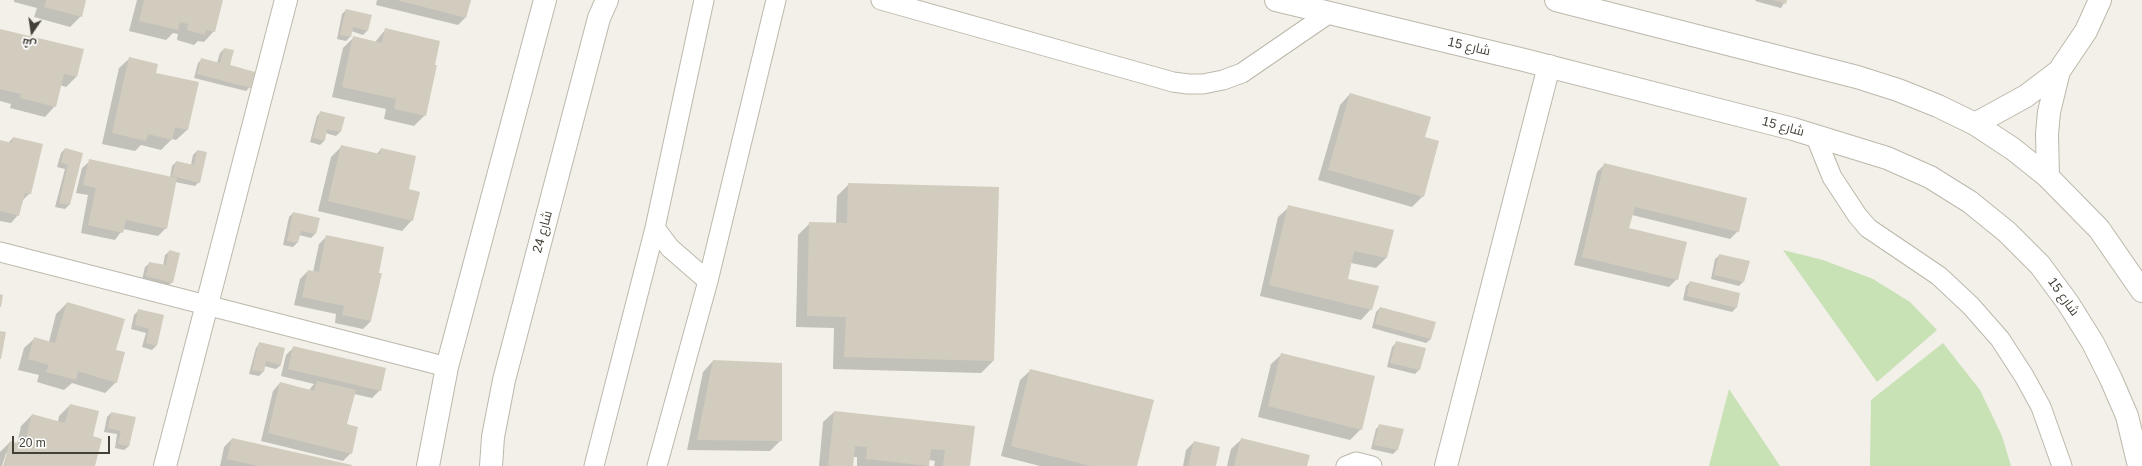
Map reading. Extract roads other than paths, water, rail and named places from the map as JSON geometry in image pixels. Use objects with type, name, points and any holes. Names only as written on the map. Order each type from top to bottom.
[{"type":"street","points":[[165,466],[286,0]]},
{"type":"street","points":[[428,466],[447,367],[545,0]]},
{"type":"street","name":"شارع 24","points":[[491,466],[493,437],[504,380],[599,18],[607,0]]},
{"type":"street","name":"شارع 15","points":[[1276,0],[1328,14],[1549,66],[1815,135],[1887,158],[1930,178],[1970,202],[2012,237],[2040,265],[2068,303],[2093,343],[2127,416],[2139,466]]},
{"type":"street","points":[[1556,0],[1857,77],[1898,90],[1938,106],[1974,124],[2013,149],[2048,177],[2099,229],[2142,291]]},
{"type":"street","points":[[1974,124],[2026,96],[2059,71],[2086,31],[2100,0]]},
{"type":"street","points":[[1446,466],[1549,66]]},
{"type":"street","points":[[2048,177],[2047,134],[2049,112],[2059,71]]},
{"type":"lane","points":[[594,466],[655,228],[704,0]]},
{"type":"lane","points":[[656,466],[708,281],[776,0]]},
{"type":"lane","points":[[881,0],[1165,80],[1188,84],[1204,84],[1223,80],[1242,73],[1328,14]]},
{"type":"lane","points":[[1815,135],[1832,177],[1857,215],[1868,228],[1939,276],[1971,306],[2000,339],[2041,406],[2062,466]]},
{"type":"lane","points":[[655,228],[670,248],[708,281]]},
{"type":"lane","points":[[0,252],[447,367]]},
{"type":"lane","points":[[1346,466],[1356,462],[1372,466]]}]
